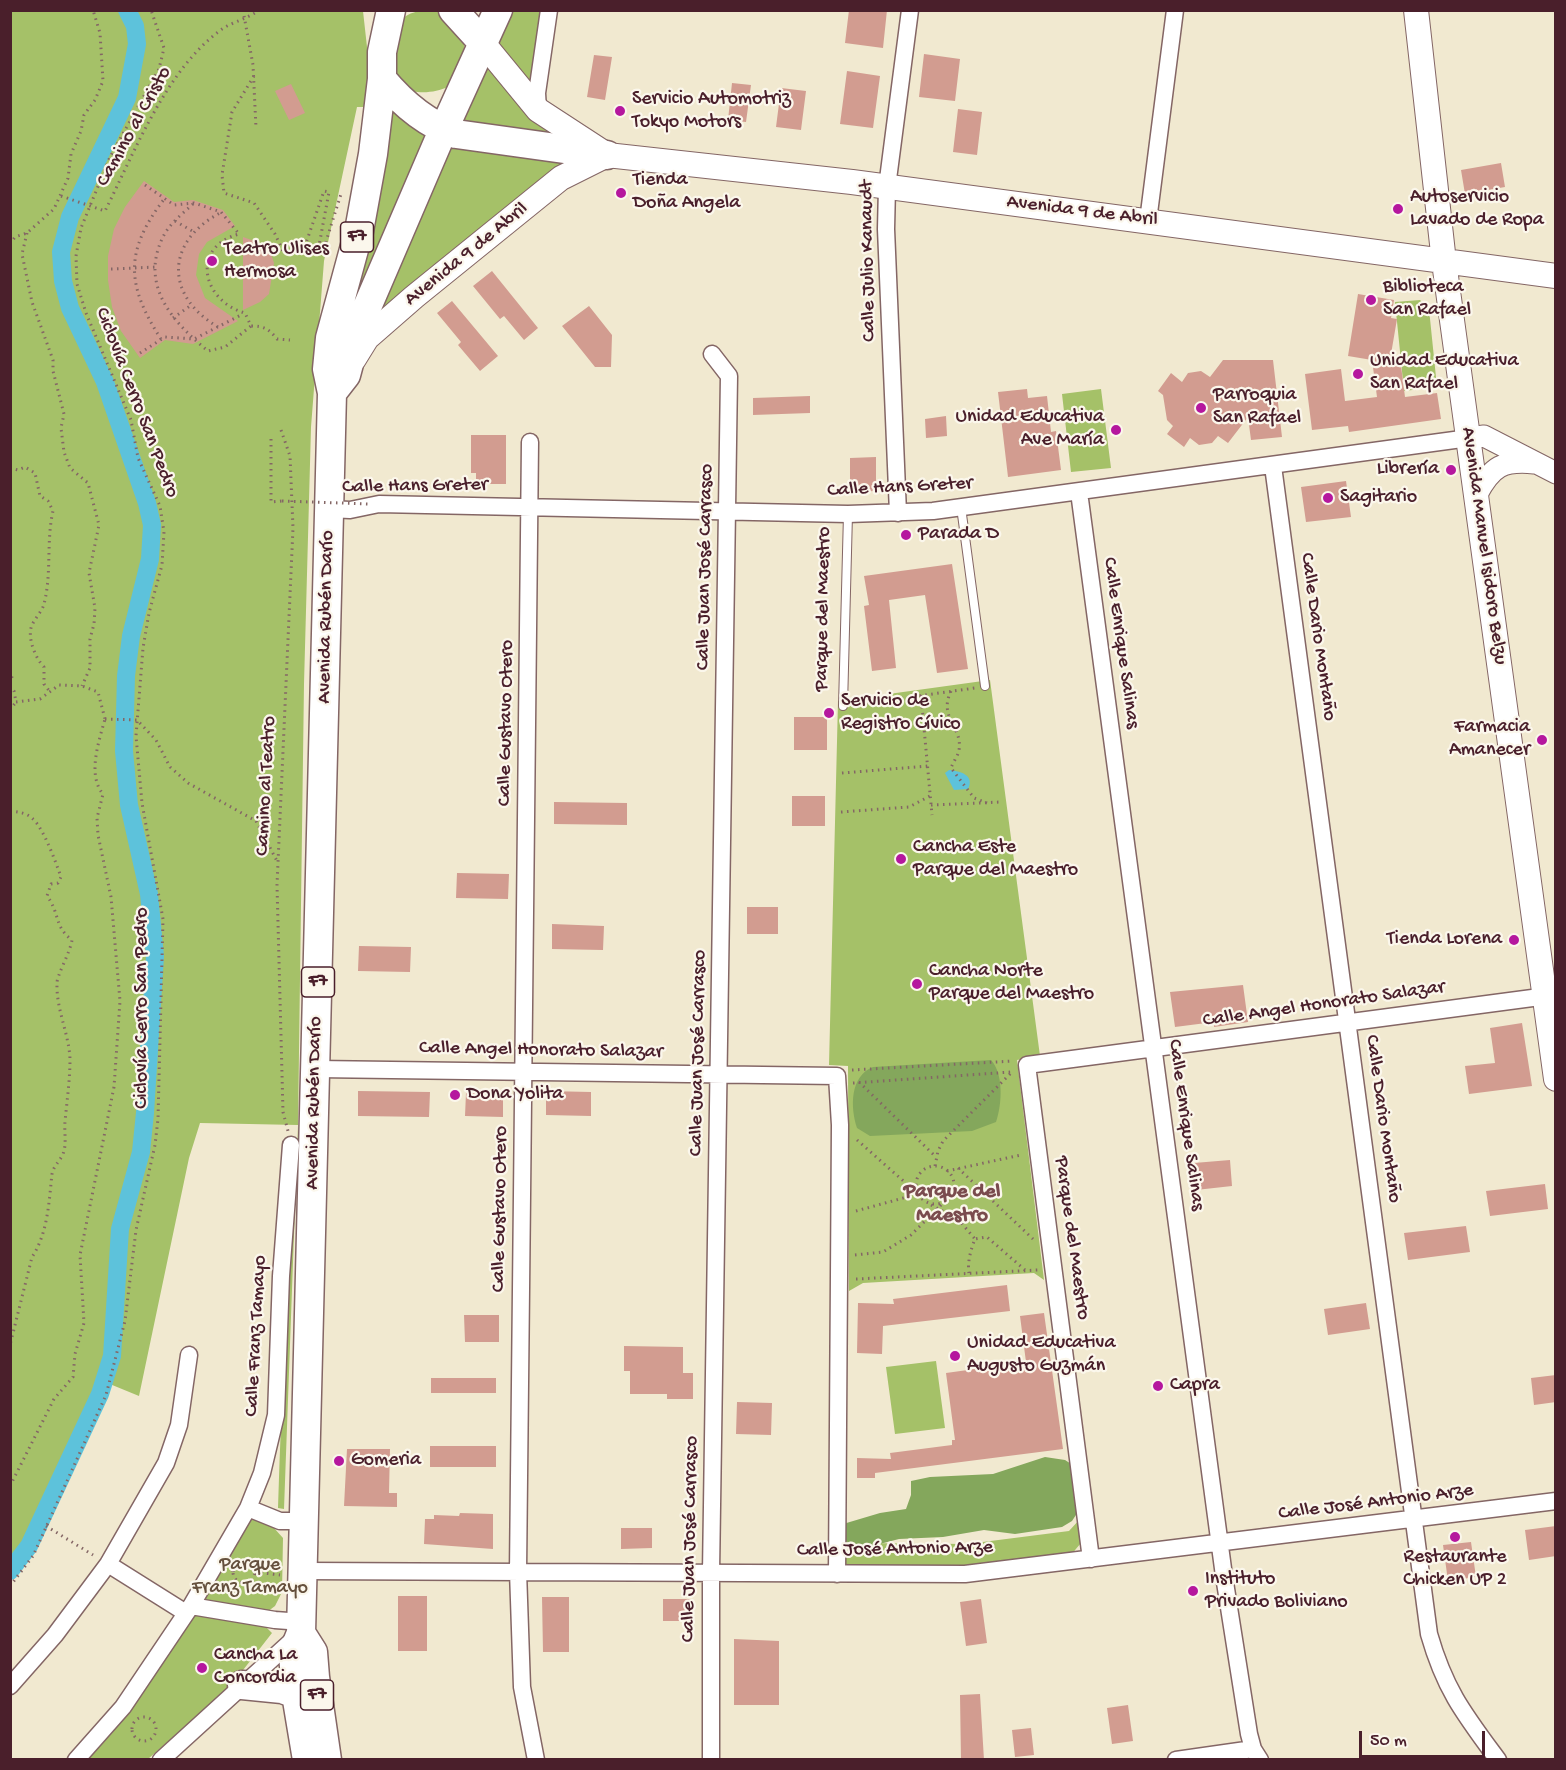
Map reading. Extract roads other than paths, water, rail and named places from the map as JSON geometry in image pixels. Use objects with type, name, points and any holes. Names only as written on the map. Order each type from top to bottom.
[{"type":"highway","points":[[456,12],[483,43],[498,10]]},
{"type":"highway","name":"F7","points":[[382,79],[382,51],[393,13]]},
{"type":"highway","name":"F7","points":[[444,130],[483,43]]},
{"type":"highway","points":[[382,79],[396,96],[444,130],[456,134],[607,155]]},
{"type":"highway","name":"Avenida Rubén Darío","points":[[339,384],[327,369],[330,338],[359,231],[373,154],[382,79]]},
{"type":"highway","name":"Avenida Rubén Darío","points":[[327,1760],[315,1677],[314,1652],[301,1627],[293,1573],[304,1521],[317,1069],[329,509],[339,384],[359,326],[444,130]]},
{"type":"highway","name":"Avenida Rubén Darío","points":[[301,1627],[293,1653],[296,1694],[307,1760]]},
{"type":"highway","points":[[242,1685],[282,1689],[296,1694]]},
{"type":"main road","name":"Avenida Manuel Isidoro Belzu","points":[[1417,11],[1444,262],[1550,995],[1556,1079]]},
{"type":"main road","name":"Avenida 9 de Abril","points":[[483,43],[538,110],[607,155],[887,187],[1556,276]]},
{"type":"main road","name":"Avenida 9 de Abril","points":[[339,384],[367,338],[414,297],[561,178],[607,155]]},
{"type":"street","points":[[538,110],[537,93],[549,10]]},
{"type":"street","name":"Calle Julio Kanaudt","points":[[898,513],[886,229],[887,187],[910,10]]},
{"type":"street","points":[[1148,221],[1175,10]]},
{"type":"street","name":"Calle Juan José Carrasco","points":[[711,1760],[711,1572],[729,376],[712,354]]},
{"type":"street","points":[[1468,438],[1484,435],[1556,473]]},
{"type":"street","name":"Calle Hans Greter","points":[[329,509],[350,510],[379,504],[848,514],[898,513],[1079,492],[1468,438]]},
{"type":"street","name":"Calle Gustavo Otero","points":[[530,442],[518,1571],[522,1687],[536,1760]]},
{"type":"street","points":[[1477,494],[1491,473],[1503,464],[1537,464]]},
{"type":"street","name":"Calle Dario Montaño","points":[[1273,466],[1429,1634],[1440,1672],[1454,1700],[1498,1760]]},
{"type":"street","name":"Calle Enrique Salinas","points":[[1079,492],[1220,1544],[1257,1754]]},
{"type":"street","name":"Calle Angel Honorato Salazar","points":[[1019,1068],[1550,995]]},
{"type":"street","name":"Parque del Maestro","points":[[1019,1068],[1038,1152],[1091,1559]]},
{"type":"street","name":"Calle Angel Honorato Salazar","points":[[317,1069],[837,1076],[840,1125],[837,1574]]},
{"type":"street","name":"Calle Franz Tamayo","points":[[76,1760],[123,1707],[188,1610],[248,1508],[262,1473],[276,1415],[281,1276],[291,1145]]},
{"type":"street","points":[[10,1686],[55,1635],[108,1564],[166,1463],[179,1425],[189,1355]]},
{"type":"street","name":"Calle José Antonio Arze","points":[[293,1573],[518,1571],[965,1574],[1556,1501]]},
{"type":"street","points":[[248,1508],[280,1521],[304,1521]]},
{"type":"street","points":[[108,1564],[188,1610],[275,1620],[301,1627]]},
{"type":"street","points":[[161,1760],[301,1627]]},
{"type":"street","points":[[1176,1760],[1257,1754]]},
{"type":"street","points":[[1238,1760],[1257,1754]]},
{"type":"lane","points":[[961,507],[985,686]]},
{"type":"lane","name":"Parque del Maestro","points":[[843,706],[848,514]]},
{"type":"water","points":[[949,770],[968,777],[970,784],[968,789],[954,790],[945,773]]},
{"type":"waterway","points":[[10,1571],[29,1546],[100,1394],[112,1356],[120,1229],[141,1152],[145,1113],[155,956],[149,894],[129,805],[124,751],[126,676],[131,636],[150,559],[152,525],[147,503],[105,382],[70,308],[63,281],[61,252],[70,217],[127,98],[137,44],[135,26],[127,10]]},
{"type":"place","name":"Servicio Automotriz Tokyo Motors","points":[[620,111]]},
{"type":"place","name":"Tienda Doña Angela","points":[[621,193]]},
{"type":"place","name":"Autoservicio Lavado de Ropa","points":[[1398,209]]},
{"type":"place","name":"Teatro Ulises Hermosa","points":[[212,261]]},
{"type":"place","name":"Biblioteca San Rafael","points":[[1371,300]]},
{"type":"place","name":"Unidad Educativa San Rafael","points":[[1358,374]]},
{"type":"place","name":"Parroquia San Rafael","points":[[1201,408]]},
{"type":"place","name":"Unidad Educativa Ave María","points":[[1116,430]]},
{"type":"place","name":"Librería","points":[[1451,470]]},
{"type":"place","name":"Sagitario","points":[[1328,498]]},
{"type":"place","name":"Parada D","points":[[906,535]]},
{"type":"place","name":"Servicio de Registro Cívico","points":[[829,713]]},
{"type":"place","name":"Farmacia Amanecer","points":[[1542,740]]},
{"type":"place","name":"Cancha Este Parque del Maestro","points":[[901,859]]},
{"type":"place","name":"Tienda Lorena","points":[[1514,940]]},
{"type":"place","name":"Cancha Norte Parque del Maestro","points":[[917,984]]},
{"type":"place","name":"Dona Yolita","points":[[455,1095]]},
{"type":"place","name":"Unidad Educativa Augusto Guzmán","points":[[955,1356]]},
{"type":"place","name":"Capra","points":[[1158,1386]]},
{"type":"place","name":"Gomeria","points":[[339,1461]]},
{"type":"place","name":"Restaurante Chicken UP 2","points":[[1455,1537]]},
{"type":"place","name":"Instituto Privado Boliviano","points":[[1193,1591]]},
{"type":"place","name":"Cancha La Concordia","points":[[202,1668]]},
{"type":"district","name":"Parque del Maestro","points":[[952,1205]]},
{"type":"park label","name":"Parque Franz Tamayo","points":[[250,1578]]}]
